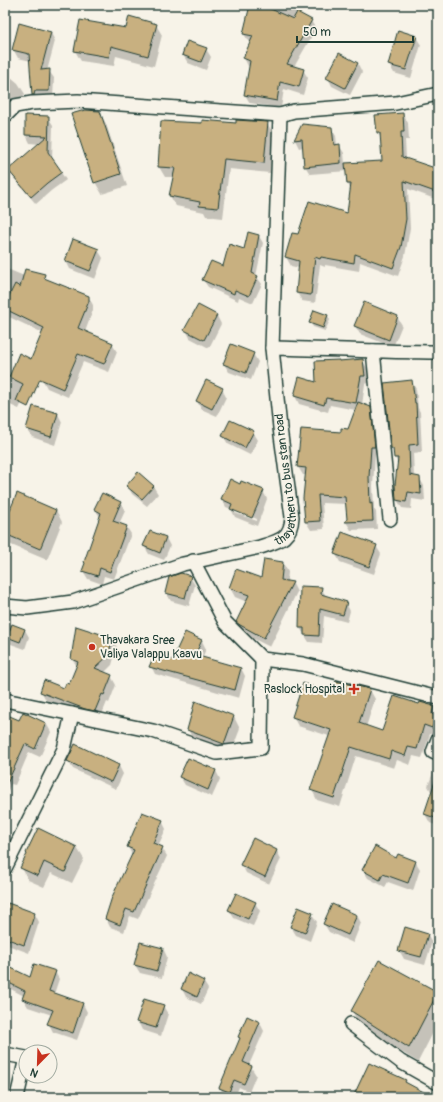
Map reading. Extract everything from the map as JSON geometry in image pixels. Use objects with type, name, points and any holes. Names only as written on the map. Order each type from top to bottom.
[{"type":"street","points":[[5,116],[15,106],[32,103],[78,101],[280,115],[294,111],[396,103],[438,94]]},
{"type":"street","name":"thayatheru to bus stan road","points":[[5,606],[27,608],[73,602],[193,561],[273,543],[285,537],[292,526],[272,348],[280,115]]},
{"type":"street","points":[[272,348],[438,352]]},
{"type":"street","points":[[373,351],[390,519]]},
{"type":"street","points":[[193,561],[225,622],[262,659],[303,664],[438,698]]},
{"type":"street","points":[[5,700],[153,731],[217,753],[261,748],[262,659]]},
{"type":"street","points":[[5,868],[64,749],[72,714]]},
{"type":"street","points":[[438,739],[433,752],[438,754]]},
{"type":"street","points":[[351,1024],[401,1062],[438,1083]]},
{"type":"street","points":[[5,1054],[26,1058],[17,1097]]},
{"type":"building","points":[[250,5],[262,5],[293,19],[297,12],[312,20],[287,64],[304,69],[299,87],[280,82],[277,101],[244,95],[250,61],[243,58],[253,36],[243,34]]},
{"type":"building","points":[[129,16],[157,24],[148,56],[111,46],[109,57],[74,51],[80,20],[126,28]]},
{"type":"building","points":[[19,23],[51,32],[41,70],[50,69],[49,91],[35,91],[34,95],[32,95],[29,54],[12,50]]},
{"type":"building","points":[[398,30],[417,36],[406,70],[388,65]]},
{"type":"building","points":[[187,41],[207,48],[201,62],[182,55]]},
{"type":"building","points":[[339,53],[358,63],[345,88],[326,78]]},
{"type":"building","points":[[85,110],[100,111],[121,174],[94,183],[71,114]]},
{"type":"building","points":[[403,113],[404,132],[401,132],[402,157],[438,169],[438,193],[404,181],[406,219],[401,247],[393,268],[355,254],[354,263],[321,257],[320,259],[315,257],[311,295],[296,293],[299,261],[285,257],[292,233],[298,234],[309,201],[347,213],[351,184],[347,184],[345,163],[382,161],[380,133],[377,133],[375,115]]},
{"type":"building","points":[[25,115],[49,116],[48,152],[62,172],[31,197],[8,170],[47,136],[25,135]]},
{"type":"building","points":[[202,120],[236,123],[236,120],[268,122],[264,163],[224,159],[218,208],[199,206],[200,202],[169,196],[175,168],[158,167],[161,121],[202,123]]},
{"type":"building","points":[[302,124],[332,127],[334,145],[340,144],[341,163],[304,167],[302,139],[294,140]]},
{"type":"building","points":[[248,232],[259,235],[252,273],[258,276],[249,296],[235,290],[234,294],[202,280],[211,261],[223,266],[229,244],[244,249]]},
{"type":"building","points":[[73,239],[99,249],[90,271],[65,261]]},
{"type":"building","points":[[25,269],[45,274],[44,278],[89,296],[89,301],[78,328],[113,343],[104,364],[78,354],[63,389],[40,379],[28,407],[16,401],[23,384],[9,377],[19,353],[31,359],[44,328],[5,309],[5,304],[15,284],[20,287]]},
{"type":"building","points":[[364,302],[398,316],[389,340],[354,326]]},
{"type":"building","points":[[198,305],[217,315],[204,340],[184,330]]},
{"type":"building","points":[[314,310],[328,315],[323,328],[309,323]]},
{"type":"building","points":[[231,344],[254,353],[246,373],[223,364]]},
{"type":"building","points":[[363,359],[365,376],[361,376],[356,403],[326,398],[324,405],[294,396],[299,377],[316,382],[315,361]]},
{"type":"building","points":[[206,380],[223,388],[212,409],[196,401]]},
{"type":"building","points":[[412,380],[416,403],[418,444],[409,445],[410,475],[420,477],[421,494],[408,492],[406,502],[396,500],[395,485],[398,458],[394,458],[393,449],[391,448],[384,383]]},
{"type":"building","points":[[358,402],[371,407],[375,447],[371,447],[369,477],[370,504],[372,503],[373,521],[345,522],[347,519],[345,497],[318,495],[320,521],[305,522],[303,498],[306,468],[297,467],[301,429],[341,432],[341,428],[348,429]]},
{"type":"building","points":[[33,406],[58,413],[51,437],[26,429]]},
{"type":"building","points":[[230,420],[254,431],[245,448],[222,436]]},
{"type":"building","points":[[138,472],[154,486],[142,499],[126,486]]},
{"type":"building","points":[[230,479],[240,484],[241,481],[264,490],[252,518],[230,509],[232,504],[221,499]]},
{"type":"building","points":[[17,493],[56,510],[40,549],[5,534],[5,522]]},
{"type":"building","points":[[102,493],[121,502],[113,521],[127,526],[110,572],[100,568],[98,576],[82,571],[101,513],[94,509]]},
{"type":"building","points":[[150,531],[166,537],[160,553],[143,546]]},
{"type":"building","points":[[342,532],[377,545],[369,567],[334,554]]},
{"type":"building","points":[[264,559],[283,562],[281,580],[293,582],[264,638],[236,622],[249,595],[229,588],[236,569],[261,578]]},
{"type":"building","points":[[181,573],[191,576],[185,598],[165,593],[169,577]]},
{"type":"building","points":[[300,586],[322,587],[321,594],[347,602],[343,615],[320,609],[319,636],[304,635],[304,628],[299,628]]},
{"type":"building","points":[[12,624],[25,629],[20,642],[7,637]]},
{"type":"building","points":[[76,626],[113,638],[108,656],[95,668],[112,675],[104,695],[102,694],[95,711],[85,709],[40,692],[44,680],[64,688],[66,683],[69,684],[78,662],[71,659]]},
{"type":"building","points":[[185,632],[202,640],[195,655],[241,668],[235,690],[149,667],[155,653],[172,660]]},
{"type":"building","points":[[336,681],[370,689],[359,723],[382,731],[394,696],[419,704],[420,702],[434,706],[432,714],[437,715],[432,728],[424,725],[417,749],[408,747],[405,756],[391,751],[389,759],[351,747],[334,798],[310,790],[331,730],[292,717],[303,683],[331,693]]},
{"type":"building","points":[[195,701],[234,716],[224,744],[187,730]]},
{"type":"building","points":[[23,712],[46,723],[35,749],[25,744],[5,788],[5,714],[19,720]]},
{"type":"building","points":[[75,744],[119,765],[111,782],[67,761]]},
{"type":"building","points":[[188,758],[216,770],[208,790],[179,777]]},
{"type":"building","points":[[436,778],[438,779],[438,819],[424,814]]},
{"type":"building","points":[[142,812],[163,820],[153,843],[163,847],[134,912],[126,909],[120,925],[105,919],[112,897],[134,850],[127,847]]},
{"type":"building","points":[[38,828],[77,847],[65,872],[44,862],[38,876],[20,868]]},
{"type":"building","points":[[253,838],[277,850],[265,877],[240,865]]},
{"type":"building","points":[[375,846],[396,858],[398,854],[416,861],[408,883],[383,874],[380,880],[362,870]]},
{"type":"building","points":[[236,893],[256,902],[248,919],[228,910]]},
{"type":"building","points":[[8,903],[35,913],[24,945],[5,938],[5,911]]},
{"type":"building","points":[[332,904],[357,915],[348,935],[323,924]]},
{"type":"building","points":[[298,907],[313,913],[305,933],[290,927]]},
{"type":"building","points":[[405,927],[428,934],[421,957],[398,951]]},
{"type":"building","points":[[140,942],[163,948],[157,971],[134,965]]},
{"type":"building","points":[[379,960],[438,992],[409,1048],[351,1011]]},
{"type":"building","points":[[34,964],[56,971],[49,991],[83,1003],[73,1033],[47,1024],[53,1010],[22,999],[25,991],[5,981],[5,965],[30,977]]},
{"type":"building","points":[[188,973],[204,981],[197,997],[181,989]]},
{"type":"building","points":[[144,999],[164,1005],[156,1028],[136,1022]]},
{"type":"building","points":[[247,1016],[260,1022],[243,1062],[252,1066],[244,1084],[234,1080],[229,1092],[219,1088],[240,1038],[238,1037]]},
{"type":"building","points":[[369,1063],[406,1080],[405,1082],[433,1097],[353,1097]]},
{"type":"place","name":"Thavakara Sree Valiya Valappu Kaavu","points":[[92,647]]},
{"type":"place","name":"Raslock Hospital","points":[[354,689]]}]
